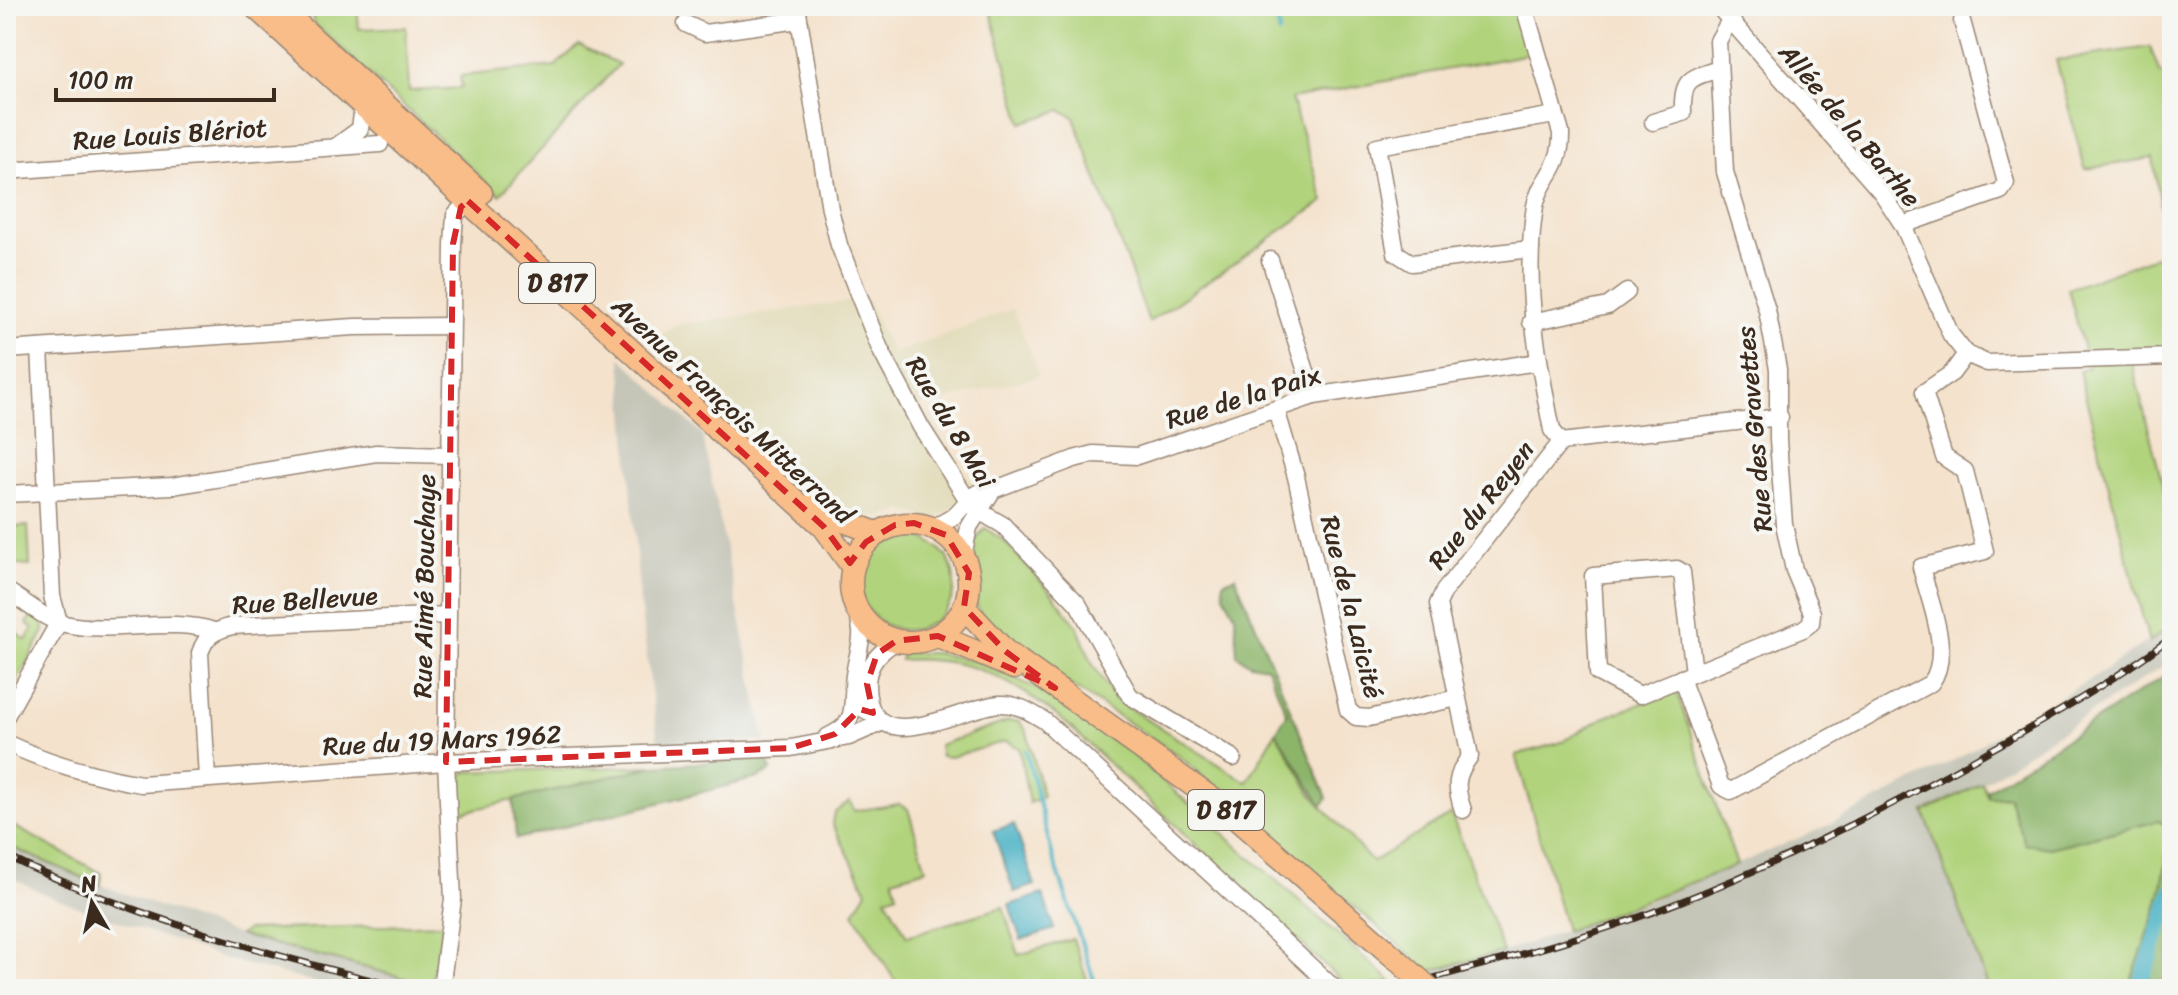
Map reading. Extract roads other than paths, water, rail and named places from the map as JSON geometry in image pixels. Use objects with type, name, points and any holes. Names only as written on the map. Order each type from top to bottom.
[{"type":"main road","name":"Avenue François Mitterrand","points":[[254,6],[824,527],[852,566]]},
{"type":"main road","name":"Avenue François Mitterrand","points":[[278,6],[295,14],[832,517],[877,533]]},
{"type":"main road","points":[[905,524],[933,528],[946,535],[963,557],[969,573],[964,607],[953,623],[938,636],[911,643],[881,635],[857,611],[851,597],[852,566],[858,553],[877,533],[905,524]]},
{"type":"main road","name":"D 817","points":[[964,607],[1005,651],[1222,806],[1430,989]]},
{"type":"main road","name":"D 817","points":[[938,636],[1055,688]]},
{"type":"street","points":[[1524,6],[1562,149],[1555,170],[1536,202],[1531,249],[1531,322],[1552,430],[1561,442]]},
{"type":"street","name":"Allée de la Barthe","points":[[1718,6],[1882,193],[1903,225],[1951,335],[1966,354]]},
{"type":"street","points":[[686,24],[705,33],[798,13]]},
{"type":"street","name":"Rue du 8 Mai","points":[[798,13],[830,209],[839,245],[880,349],[921,427],[973,505],[1003,525],[1070,594],[1130,696],[1233,758]]},
{"type":"street","name":"Rue des Gravettes","points":[[1688,675],[1811,623],[1812,613],[1794,570],[1784,524],[1778,440],[1778,369],[1767,310],[1725,172],[1718,41],[1730,20]]},
{"type":"street","points":[[1903,225],[2001,191],[2006,183],[1962,21]]},
{"type":"street","points":[[1653,122],[1683,113],[1682,90],[1692,77],[1719,69]]},
{"type":"street","points":[[337,146],[360,129],[363,106]]},
{"type":"street","points":[[1531,249],[1412,263],[1396,253],[1377,146],[1555,115]]},
{"type":"street","name":"Rue Louis Blériot","points":[[6,171],[380,144]]},
{"type":"street","points":[[444,180],[450,197],[453,244]]},
{"type":"street","name":"Rue Aimé Bouchaye","points":[[441,989],[453,899],[446,762],[453,244],[455,215],[468,201]]},
{"type":"street","points":[[1270,260],[1314,396]]},
{"type":"street","points":[[1531,322],[1608,306],[1627,292]]},
{"type":"street","points":[[6,350],[354,327],[451,326]]},
{"type":"street","points":[[6,716],[59,622],[52,596],[40,348]]},
{"type":"street","points":[[1688,675],[1640,695],[1598,673],[1591,579],[1597,574],[1677,569],[1682,572],[1688,675],[1721,786],[1731,791],[1931,683],[1940,671],[1940,648],[1921,567],[1985,551],[1965,471],[1944,457],[1924,392],[1952,373],[1966,354],[1987,363],[2022,364],[2172,357]]},
{"type":"street","name":"Rue de la Paix","points":[[973,505],[982,490],[993,490],[1084,456],[1137,456],[1314,396],[1538,362]]},
{"type":"street","name":"Rue de la Laicité","points":[[1276,409],[1296,477],[1348,710],[1356,717],[1369,718],[1457,698]]},
{"type":"street","name":"Rue du Reyen","points":[[1463,810],[1456,789],[1457,777],[1470,756],[1438,604],[1444,591],[1561,442],[1780,417]]},
{"type":"street","points":[[6,494],[172,486],[376,453],[449,455]]},
{"type":"street","points":[[933,528],[973,505]]},
{"type":"street","points":[[963,557],[973,505]]},
{"type":"street","points":[[6,590],[59,622]]},
{"type":"street","points":[[791,748],[829,737],[845,728],[853,718],[852,685],[862,635],[857,611]]},
{"type":"street","name":"Rue Bellevue","points":[[207,779],[200,653],[205,640],[214,631],[232,626],[447,615]]},
{"type":"street","name":"Rue Bellevue","points":[[59,622],[135,629],[202,627],[214,631]]},
{"type":"street","points":[[878,718],[867,684],[869,672],[877,654],[896,641]]},
{"type":"street","points":[[852,685],[865,711],[908,728],[1001,704],[1018,705],[1045,721],[1335,989]]},
{"type":"street","name":"Rue du 19 Mars 1962","points":[[6,743],[33,756],[141,784],[446,762],[791,748],[849,737],[878,718]]},
{"type":"water","points":[[1014,824],[1035,885],[1014,892],[993,831]]},
{"type":"water","points":[[1043,894],[1054,929],[1021,940],[1009,905]]},
{"type":"waterway","points":[[1277,6],[1279,33]]},
{"type":"waterway","points":[[1026,751],[1053,857],[1097,989]]},
{"type":"waterway","points":[[2147,989],[2142,980],[2172,892]]},
{"type":"railway","points":[[1392,989],[1611,927],[1682,901],[1799,851],[2011,739],[2105,683],[2172,637]]},
{"type":"railway","points":[[6,856],[102,898],[204,933],[408,989]]}]
